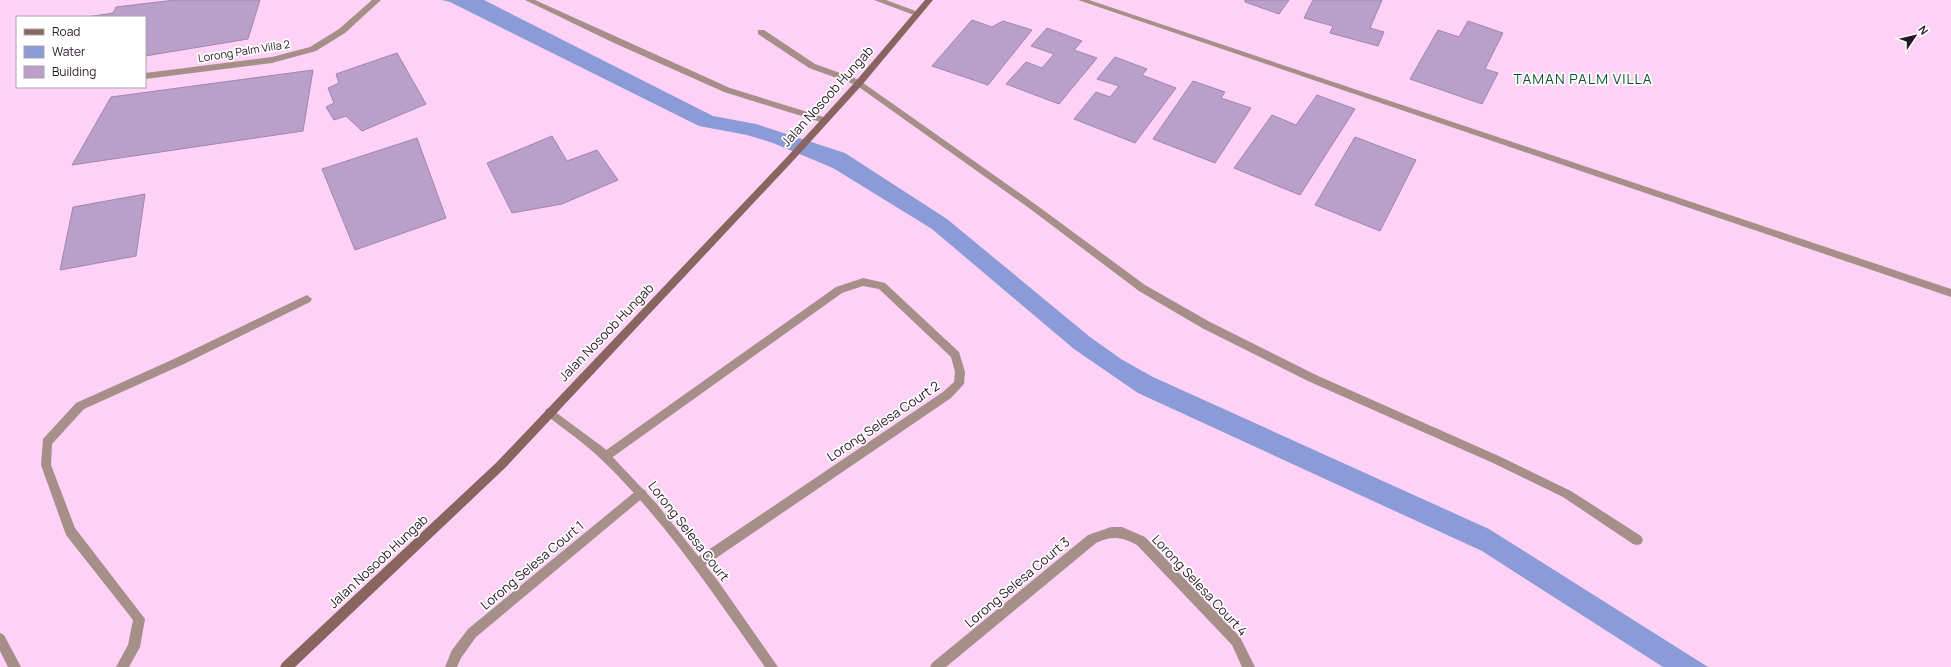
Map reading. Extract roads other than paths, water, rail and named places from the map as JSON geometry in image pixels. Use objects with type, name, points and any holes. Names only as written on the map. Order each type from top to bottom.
[{"type":"main road","name":"Jalan Nosoob Hungab","points":[[286,667],[501,465],[789,160],[859,83],[929,0]]},
{"type":"street","name":"Lorong Palm Villa 2","points":[[146,76],[272,60],[313,49],[342,31],[377,0]]},
{"type":"street","points":[[529,0],[727,90],[824,120]]},
{"type":"street","points":[[878,0],[917,14]]},
{"type":"street","points":[[1082,0],[1951,293]]},
{"type":"street","points":[[761,32],[812,66],[859,83],[1032,206],[1149,292],[1206,325],[1312,378],[1497,460],[1567,494],[1637,540]]},
{"type":"street","name":"Lorong Selesa Court 2","points":[[606,456],[839,290],[863,282],[882,286],[955,355],[960,372],[959,384],[947,395],[699,563]]},
{"type":"street","points":[[122,667],[134,647],[138,618],[70,531],[46,465],[47,442],[80,406],[180,361],[307,299]]},
{"type":"street","name":"Lorong Selesa Court","points":[[550,412],[606,456],[668,523],[699,563],[772,667]]},
{"type":"street","name":"Lorong Selesa Court 1","points":[[451,667],[456,654],[472,633],[641,493]]},
{"type":"street","name":"Lorong Selesa Court 3","points":[[936,667],[1092,539],[1108,531],[1121,531]]},
{"type":"street","name":"Lorong Selesa Court 4","points":[[1121,531],[1141,541],[1236,641],[1249,667]]},
{"type":"street","points":[[0,639],[15,667]]},
{"type":"water","points":[[442,0],[484,0],[713,116],[756,124],[845,153],[947,219],[1090,337],[1121,359],[1153,377],[1489,529],[1708,667],[1663,667],[1482,551],[1138,393],[1074,349],[932,229],[833,168],[773,143],[747,135],[699,126],[450,2]]},
{"type":"district","name":"TAMAN PALM VILLA","points":[[1583,79]]}]
